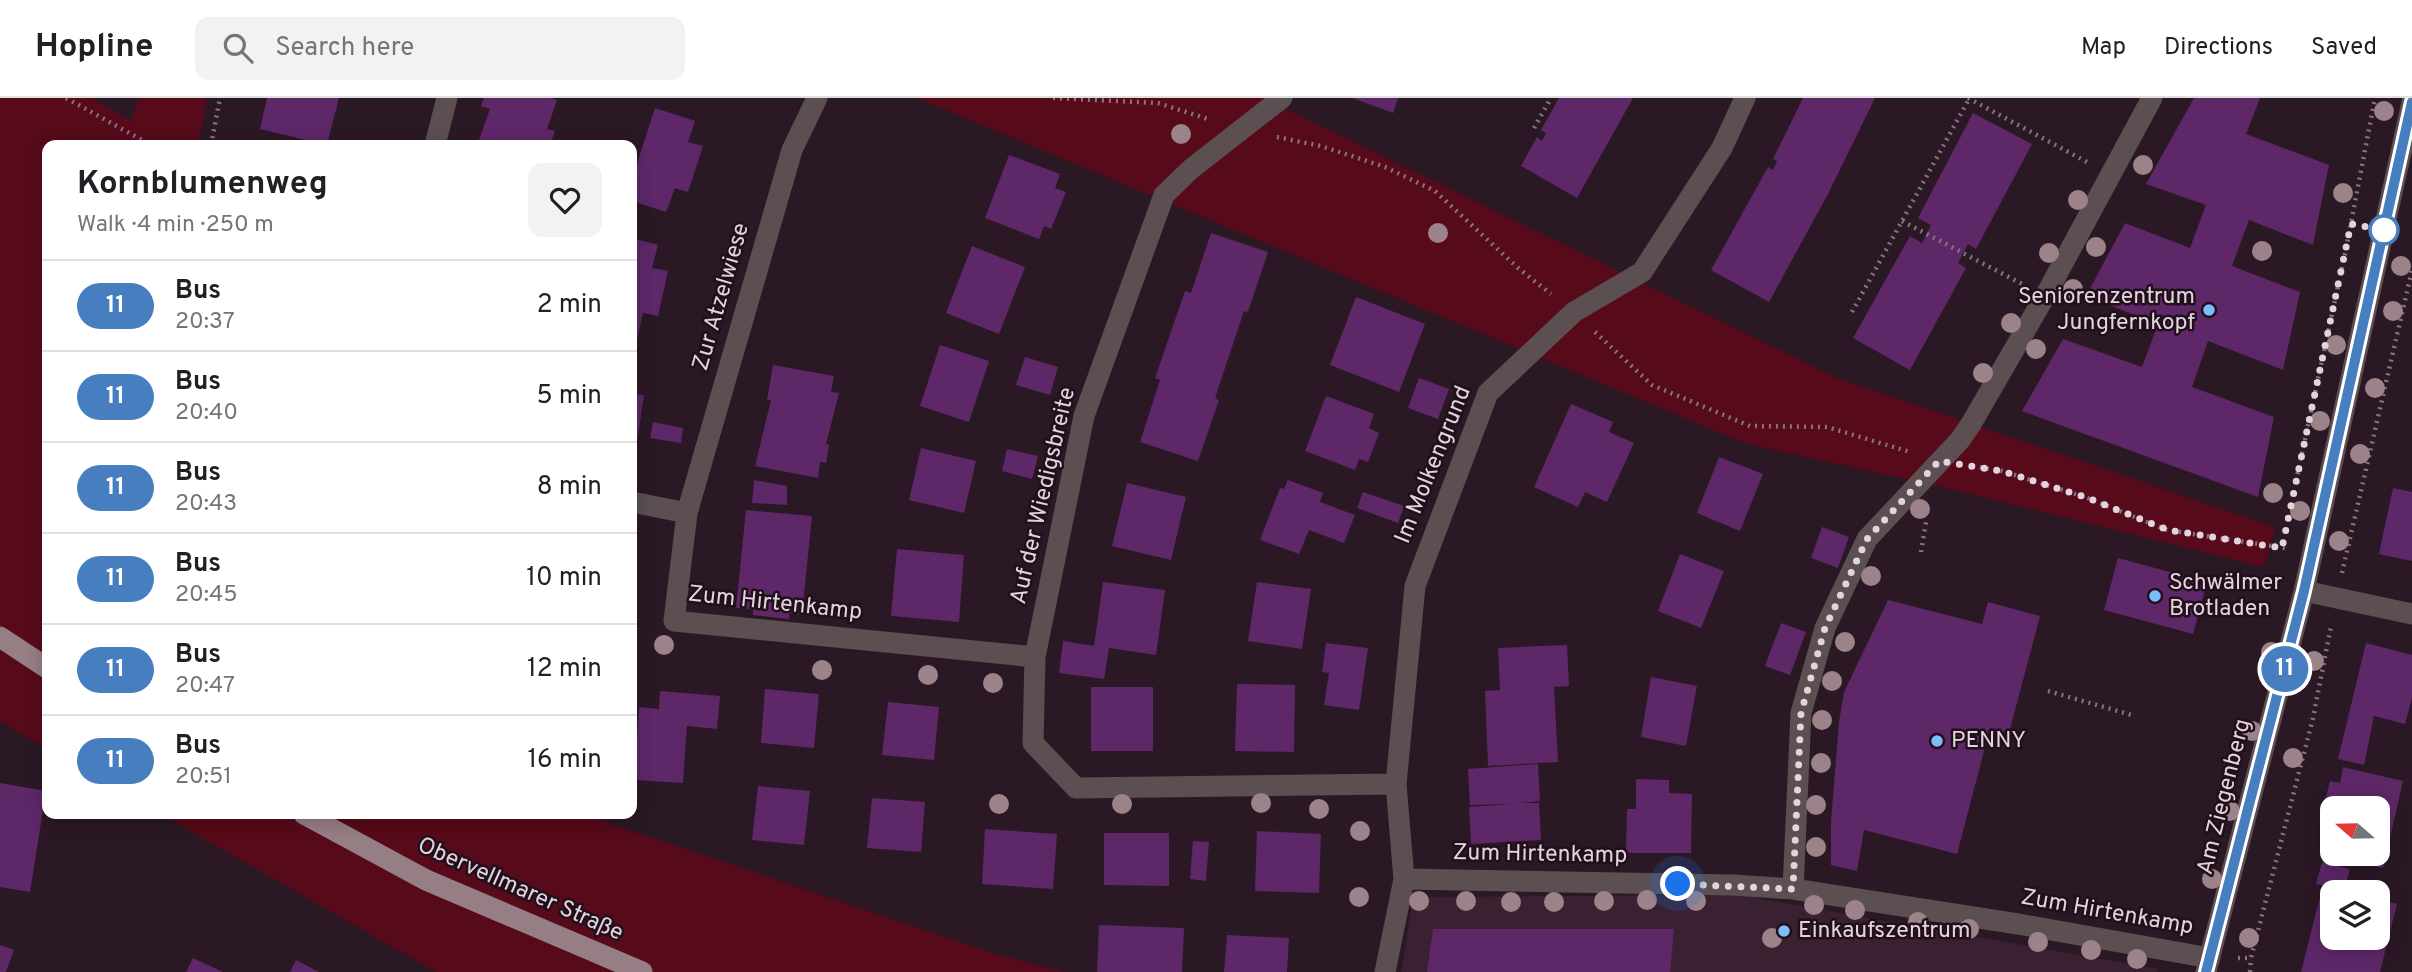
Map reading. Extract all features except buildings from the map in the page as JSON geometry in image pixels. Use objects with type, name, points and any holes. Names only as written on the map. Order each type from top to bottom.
[{"type":"main road","points":[[0,637],[42,665]]},
{"type":"main road","name":"Obervellmarer Straße","points":[[313,819],[426,880],[642,972]]},
{"type":"street","points":[[436,140],[447,98]]},
{"type":"street","name":"Zur Atzelwiese","points":[[687,513],[792,150],[817,98]]},
{"type":"street","name":"Auf der Wiedigsbreite","points":[[1282,98],[1191,169],[1164,195],[1084,416],[1035,657],[1033,743],[1076,788],[1396,784]]},
{"type":"street","name":"Im Molkengrund","points":[[1396,784],[1415,586],[1488,393],[1574,312],[1642,272],[1722,148],[1745,98]]},
{"type":"street","points":[[1793,889],[1801,713],[1825,628],[1867,539],[1960,440],[2045,296],[2152,98]]},
{"type":"street","name":"Am Ziegenberg","points":[[2208,965],[2314,553],[2412,102]]},
{"type":"street","points":[[637,503],[687,513]]},
{"type":"street","name":"Zum Hirtenkamp","points":[[687,513],[674,621],[1035,657]]},
{"type":"street","points":[[2304,591],[2412,614]]},
{"type":"street","points":[[1385,972],[1404,879],[1396,784]]},
{"type":"street","name":"Zum Hirtenkamp","points":[[1404,879],[1733,885],[1793,889],[2018,924],[2208,965]]},
{"type":"path","points":[[66,98],[142,140]]},
{"type":"path","points":[[212,140],[220,98]]},
{"type":"path","points":[[1053,98],[1158,103],[1242,130],[1321,146],[1385,167],[1435,191],[1518,268],[1574,312],[1652,385],[1750,426],[1827,427],[1939,461],[2002,471],[2085,497],[2168,530],[2314,553]]},
{"type":"path","points":[[1534,128],[1551,98]]},
{"type":"path","points":[[1852,312],[1968,98],[2109,175]]},
{"type":"path","points":[[2293,494],[2346,249],[2375,98]]},
{"type":"path","points":[[1902,221],[2045,296]]},
{"type":"path","points":[[2250,972],[2251,958],[2313,718],[2336,597],[2412,270]]},
{"type":"path","points":[[2280,559],[2285,534]]},
{"type":"path","points":[[2048,691],[2136,716]]},
{"type":"path","points":[[2208,965],[2251,958]]},
{"type":"shaded area","points":[[0,98],[91,98],[131,121],[138,98],[207,98],[199,140],[42,140],[42,746],[0,721]]},
{"type":"shaded area","points":[[917,98],[1264,98],[1837,378],[2275,527],[2264,567],[1955,490],[1747,444]]},
{"type":"shaded area","points":[[170,819],[605,819],[605,822],[1002,956],[1065,972],[436,972]]},
{"type":"shaded area","points":[[1739,895],[2158,969],[2157,972],[1401,972],[1413,897]]},
{"type":"bus line","name":"11","points":[[2206,972],[2314,553],[2412,102]]},
{"type":"place","name":"Seniorenzentrum Jungfernkopf","points":[[2209,310]]},
{"type":"place","name":"Schwälmer Brotladen","points":[[2155,596]]},
{"type":"place","name":"PENNY","points":[[1937,741]]},
{"type":"place","name":"Einkaufszentrum","points":[[1784,931]]},
{"type":"route","points":[[1678,884],[1793,889],[1801,713],[1825,628],[1867,539],[1939,461],[2002,471],[2085,497],[2168,530],[2282,548],[2351,224],[2384,230]]}]
